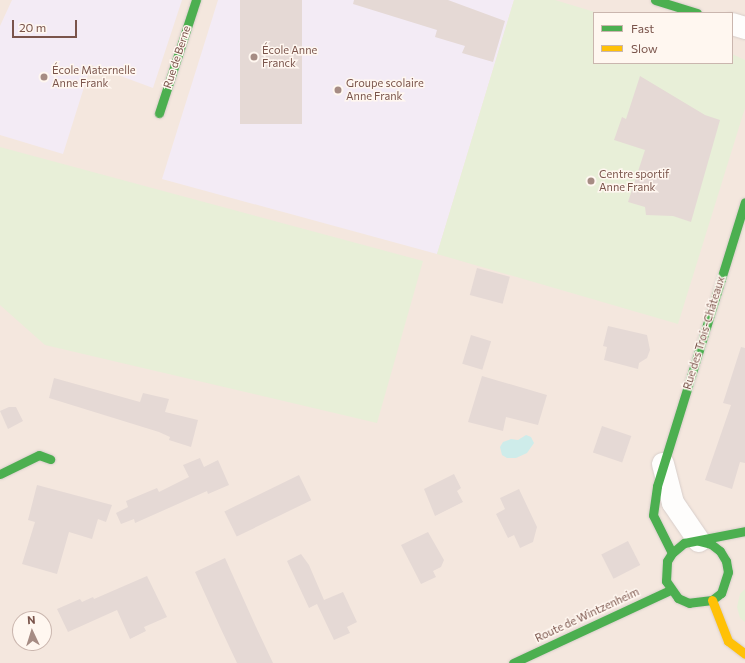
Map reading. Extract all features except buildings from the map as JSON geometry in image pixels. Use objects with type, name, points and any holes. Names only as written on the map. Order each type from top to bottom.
[{"type":"street","name":"Rue de Berne","points":[[159,114],[196,0]]},
{"type":"street","points":[[655,0],[695,12]]},
{"type":"street","points":[[733,24],[745,28]]},
{"type":"street","name":"Rue des Trois-Châteaux","points":[[672,553],[653,514],[664,464],[745,202]]},
{"type":"street","points":[[0,474],[39,455],[50,459]]},
{"type":"street","points":[[664,464],[674,503],[699,541],[710,544],[720,551],[726,561],[726,583],[720,593]]},
{"type":"street","points":[[736,577],[712,600],[701,604],[689,603],[670,590],[665,571],[672,553],[684,544],[745,530]]},
{"type":"street","name":"Route de Wintzenheim","points":[[513,663],[670,590]]},
{"type":"street","points":[[712,600],[728,641],[745,654]]},
{"type":"shaded area","points":[[0,0],[745,0],[745,663],[0,663]]},
{"type":"shaded area","name":"École Maternelle Anne Frank","points":[[12,0],[182,0],[153,88],[91,65],[63,154],[0,135],[0,26]]},
{"type":"shaded area","name":"Groupe scolaire Anne Frank","points":[[218,0],[514,0],[437,254],[162,179]]},
{"type":"green space","name":"Centre sportif Anne Frank","points":[[514,0],[555,0],[595,12],[593,12],[593,64],[733,64],[733,54],[745,60],[745,108],[678,324],[437,254]]},
{"type":"green space","points":[[0,147],[423,261],[377,423],[45,345],[0,305]]},
{"type":"green space","points":[[745,589],[745,622],[740,618],[737,607],[740,594]]},
{"type":"water","points":[[526,435],[531,437],[534,443],[527,453],[516,458],[507,458],[502,455],[500,447],[503,442],[511,439],[518,440]]},
{"type":"traffic: fast","points":[[159,113],[196,0]]},
{"type":"traffic: fast","points":[[655,0],[694,12]]},
{"type":"traffic: fast","points":[[672,553],[653,515],[657,486],[745,202]]},
{"type":"traffic: fast","points":[[0,474],[39,455],[50,459]]},
{"type":"traffic: fast","points":[[699,541],[711,544],[720,551],[726,561],[728,572],[721,593],[712,600],[689,603],[678,598],[666,581],[667,561],[672,553],[684,543],[745,531]]},
{"type":"traffic: fast","points":[[513,663],[670,590]]},
{"type":"traffic: slow","points":[[712,600],[728,641],[745,654]]},
{"type":"place","name":"École Anne Franck","points":[[254,57]]},
{"type":"place","name":"École Maternelle Anne Frank","points":[[44,77]]},
{"type":"place","name":"Groupe scolaire Anne Frank","points":[[338,90]]},
{"type":"place","name":"Centre sportif Anne Frank","points":[[591,181]]}]
